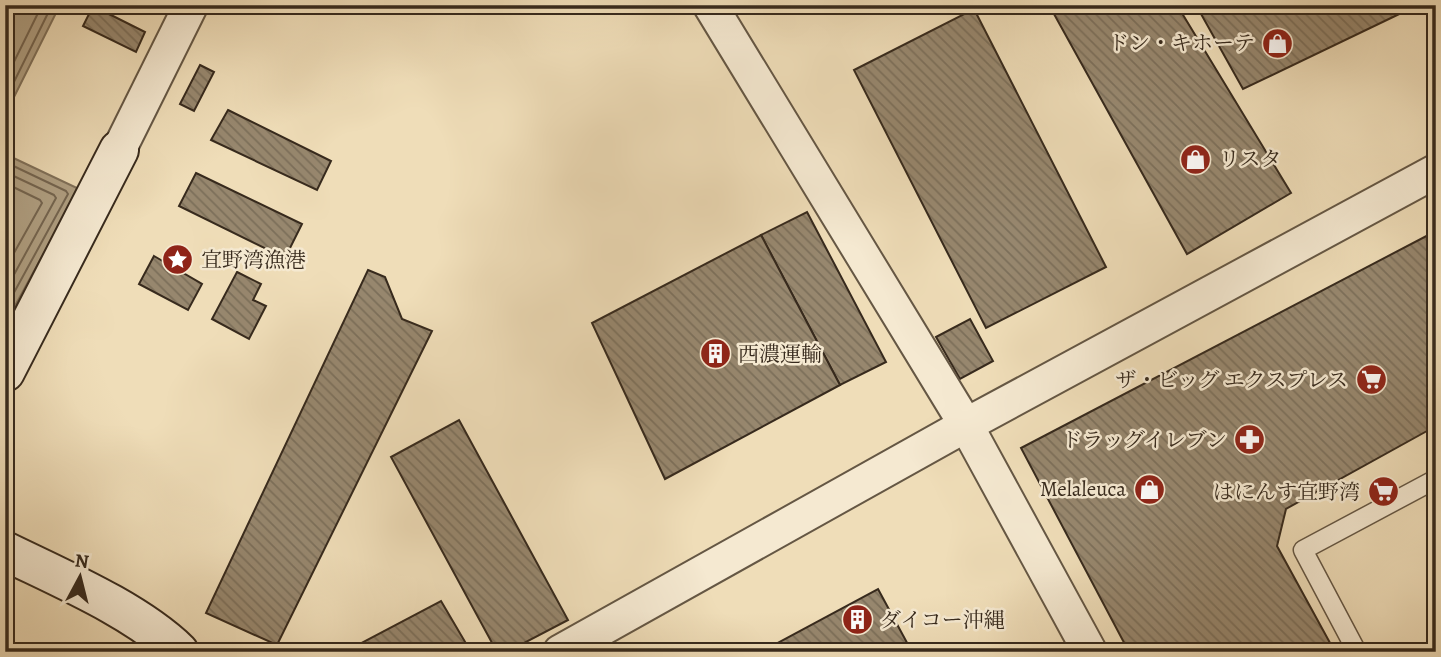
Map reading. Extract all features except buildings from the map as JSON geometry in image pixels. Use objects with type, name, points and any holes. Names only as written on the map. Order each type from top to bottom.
[{"type":"street","points":[[5,372],[191,5]]},
{"type":"street","points":[[709,5],[966,425],[1090,652]]},
{"type":"street","points":[[560,652],[966,425],[1436,171]]},
{"type":"street","points":[[5,551],[88,592],[164,646]]},
{"type":"lane","points":[[1357,652],[1303,550],[1436,479]]},
{"type":"water","points":[[5,5],[60,5],[5,115]]},
{"type":"water","points":[[5,154],[79,189],[5,324]]},
{"type":"place","name":"ドン・キホーテ","points":[[1278,43]]},
{"type":"place","name":"リスタ","points":[[1196,159]]},
{"type":"place","name":"宜野湾漁港","points":[[178,260]]},
{"type":"place","name":"西濃運輸","points":[[715,354]]},
{"type":"place","name":"ザ・ビッグ エクスプレス","points":[[1371,380]]},
{"type":"place","name":"ドラッグイレブン","points":[[1250,440]]},
{"type":"place","name":"Melaleuca","points":[[1149,489]]},
{"type":"place","name":"はにんす宜野湾","points":[[1383,492]]},
{"type":"place","name":"ダイコー沖縄","points":[[857,620]]}]
